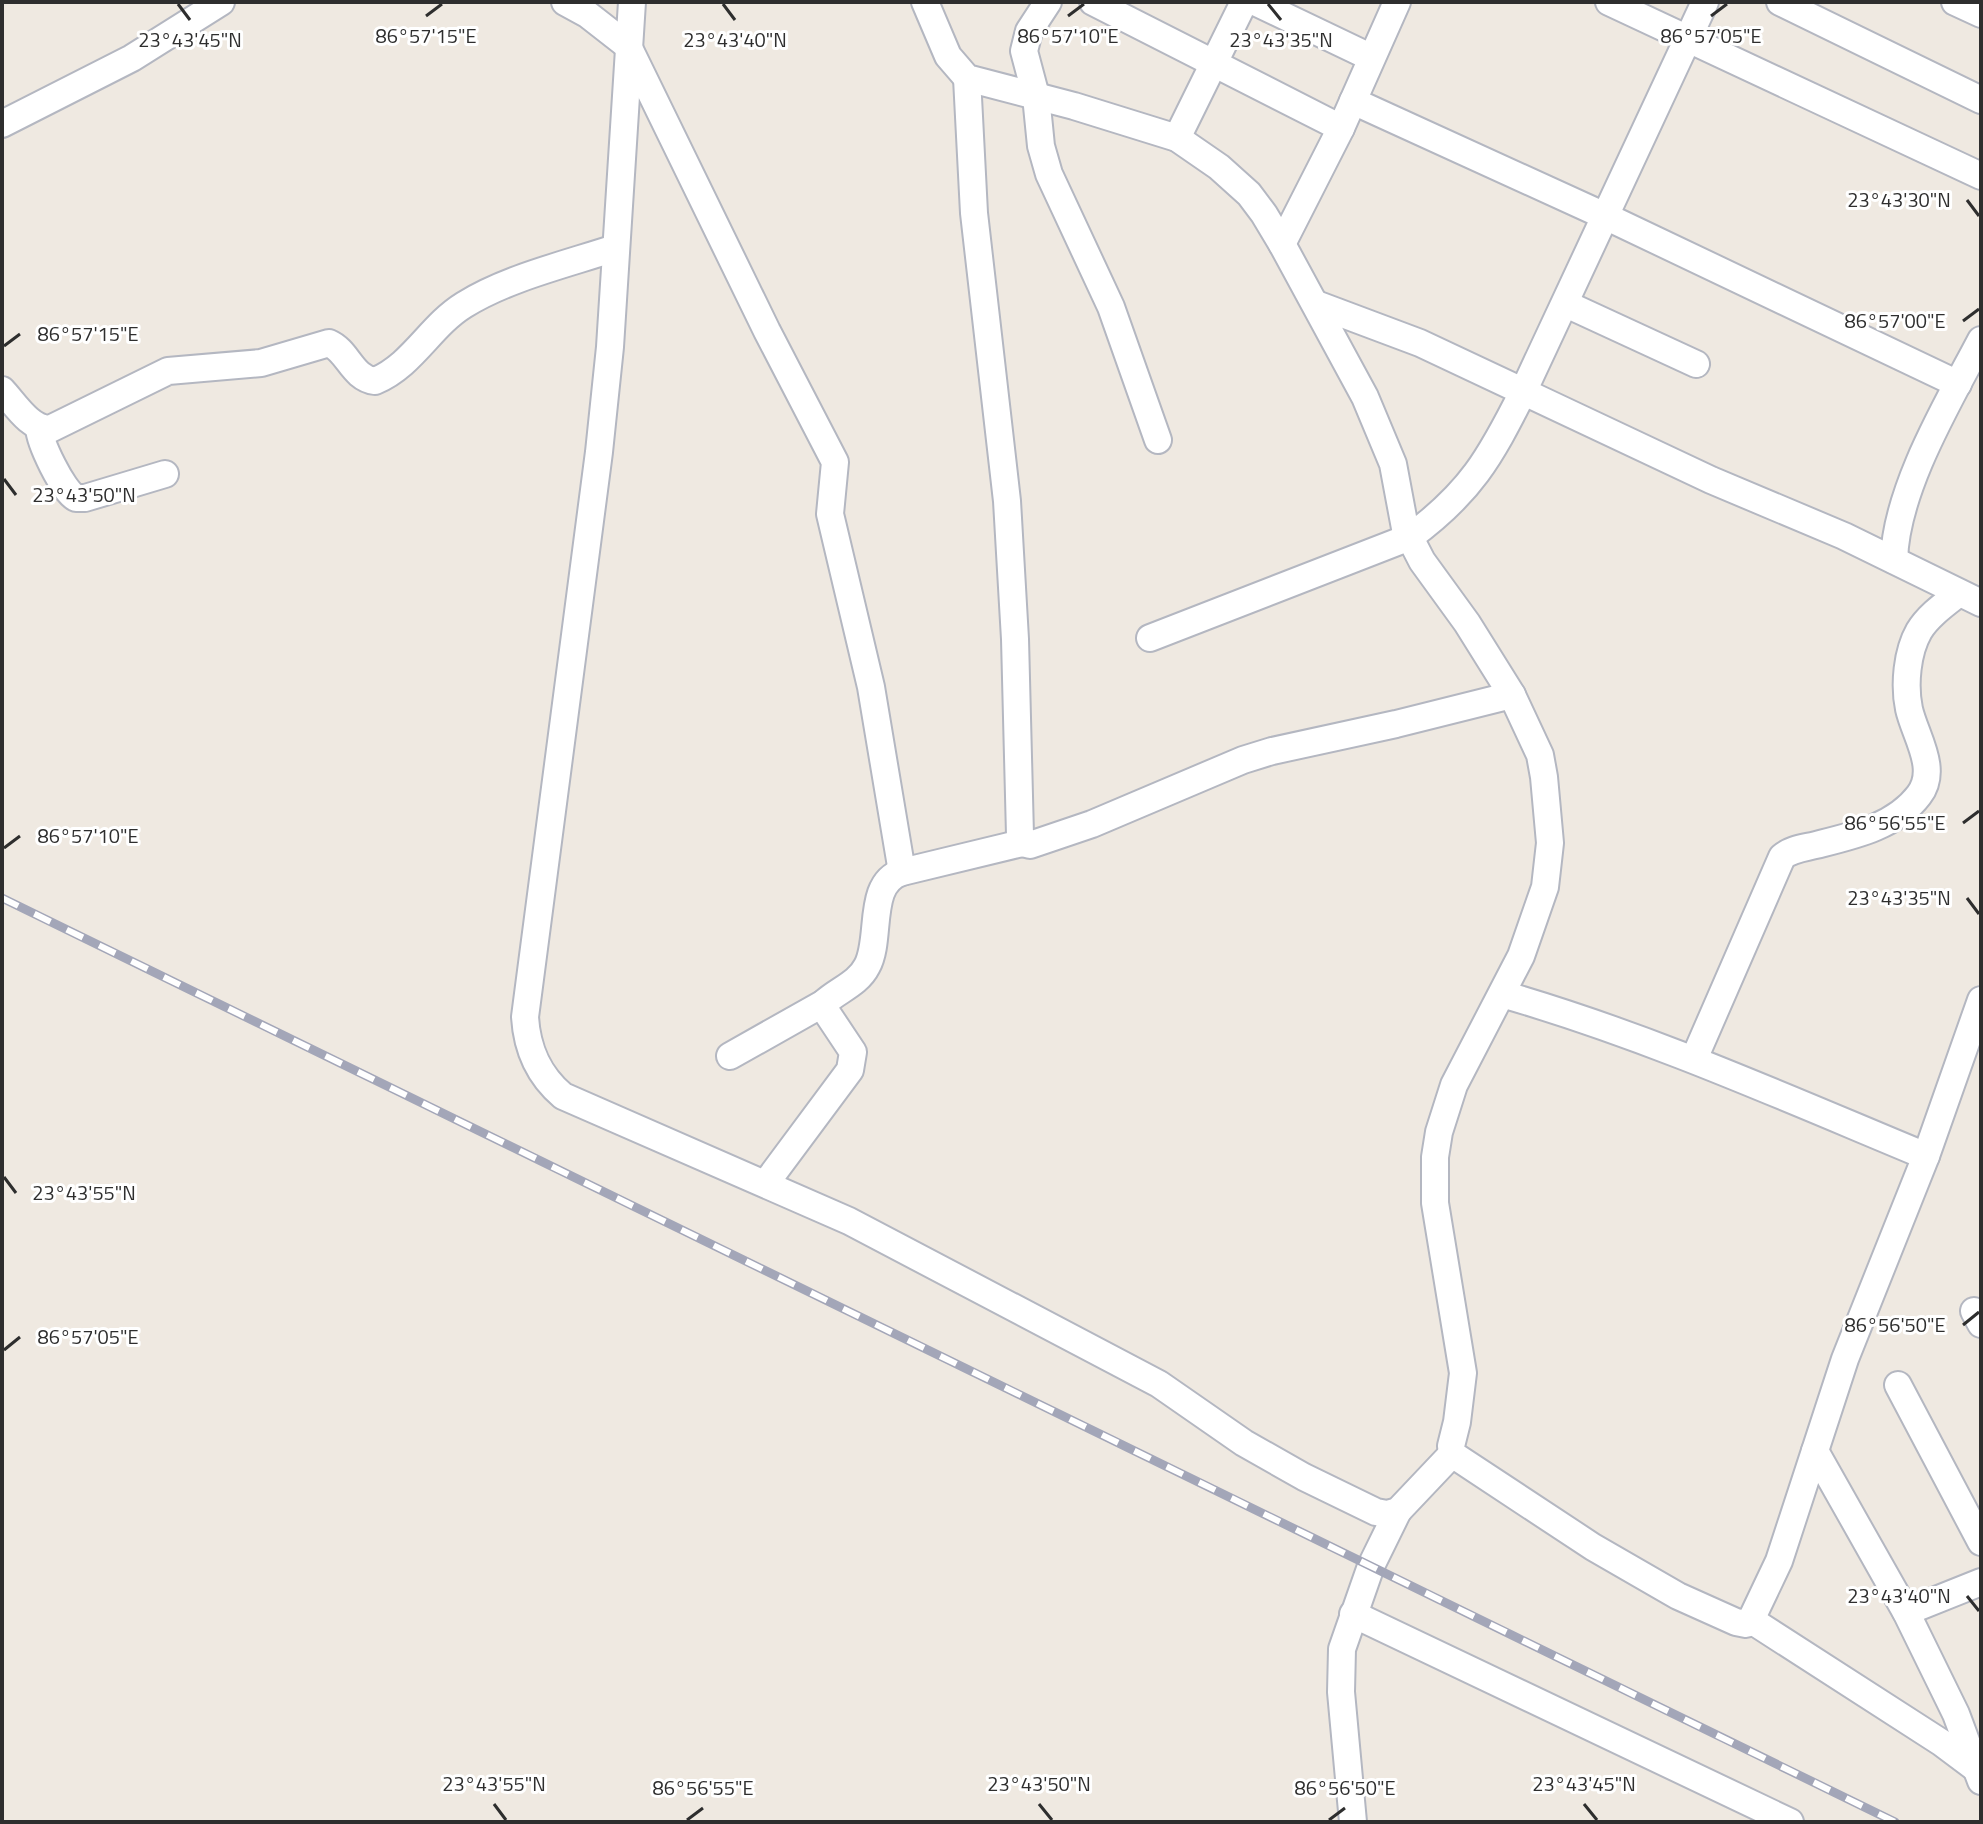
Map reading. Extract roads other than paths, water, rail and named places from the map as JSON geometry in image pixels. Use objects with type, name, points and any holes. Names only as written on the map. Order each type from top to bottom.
[{"type":"street","points":[[2,124],[132,58],[221,2]]},
{"type":"street","points":[[565,2],[587,14],[628,46],[767,331],[835,462],[830,514],[871,687],[902,872]]},
{"type":"street","points":[[632,2],[610,347],[532,958],[526,1028],[535,1063],[551,1086],[563,1096],[849,1221],[1169,1390],[1244,1443],[1356,1504],[1376,1512],[1398,1511]]},
{"type":"street","points":[[925,2],[948,56],[967,78],[1177,138],[1219,167],[1249,194],[1282,244],[1365,397],[1393,464],[1403,518],[1422,561],[1467,623],[1512,695],[1540,755],[1550,843],[1541,900],[1521,956],[1454,1085],[1439,1132],[1435,1157],[1435,1203],[1463,1373],[1452,1454],[1593,1547],[1678,1596],[1736,1622],[1744,1624],[1751,1620],[1779,1561],[1845,1359],[1926,1156],[1981,1003]]},
{"type":"street","points":[[1048,2],[1024,44],[1049,174],[1111,307],[1158,440]]},
{"type":"street","points":[[1093,2],[1341,128]]},
{"type":"street","points":[[1177,138],[1244,2]]},
{"type":"street","points":[[1255,2],[1370,57]]},
{"type":"street","points":[[1282,244],[1341,128],[1397,2]]},
{"type":"street","points":[[1609,2],[1981,176]]},
{"type":"street","points":[[1150,638],[1410,537],[1438,517],[1464,492],[1490,455],[1523,392],[1705,2]]},
{"type":"street","points":[[1780,2],[1981,100]]},
{"type":"street","points":[[1955,2],[1981,14]]},
{"type":"street","points":[[967,78],[974,213],[1007,501],[1022,843]]},
{"type":"street","points":[[1353,101],[1605,216],[1958,384]]},
{"type":"street","points":[[39,428],[50,429],[168,371],[261,363],[329,343],[361,377],[375,381],[403,363],[447,317],[476,299],[533,275],[615,248]]},
{"type":"street","points":[[1316,304],[1420,343],[1711,480],[1894,560],[1970,598]]},
{"type":"street","points":[[1566,304],[1696,364]]},
{"type":"street","points":[[1894,560],[1895,538],[1906,499],[1981,340]]},
{"type":"street","points":[[2,390],[39,428],[41,439],[65,488],[76,498],[165,474]]},
{"type":"street","points":[[1694,1059],[1782,857],[1794,850],[1846,837],[1884,823],[1905,810],[1922,792],[1927,766],[1909,708],[1909,658],[1920,630],[1970,598]]},
{"type":"street","points":[[730,1056],[824,1003],[863,972],[875,944],[878,903],[885,883],[892,875],[1022,843],[1030,845],[1092,824],[1243,760],[1272,751],[1512,695]]},
{"type":"street","points":[[1502,994],[1550,1007],[1694,1059],[1926,1156]]},
{"type":"street","points":[[766,1183],[853,1065],[853,1052],[825,1010],[824,1003]]},
{"type":"street","points":[[1898,1385],[1981,1542]]},
{"type":"street","points":[[1815,1451],[1906,1612],[1956,1714],[1980,1774]]},
{"type":"street","points":[[1349,1820],[1340,1671],[1342,1649],[1371,1566],[1398,1511],[1452,1454]]},
{"type":"street","points":[[1906,1612],[1981,1582]]},
{"type":"street","points":[[1353,1614],[1790,1822]]},
{"type":"street","points":[[1751,1620],[1942,1743],[1980,1774]]},
{"type":"railway","points":[[2,898],[1895,1822]]}]
